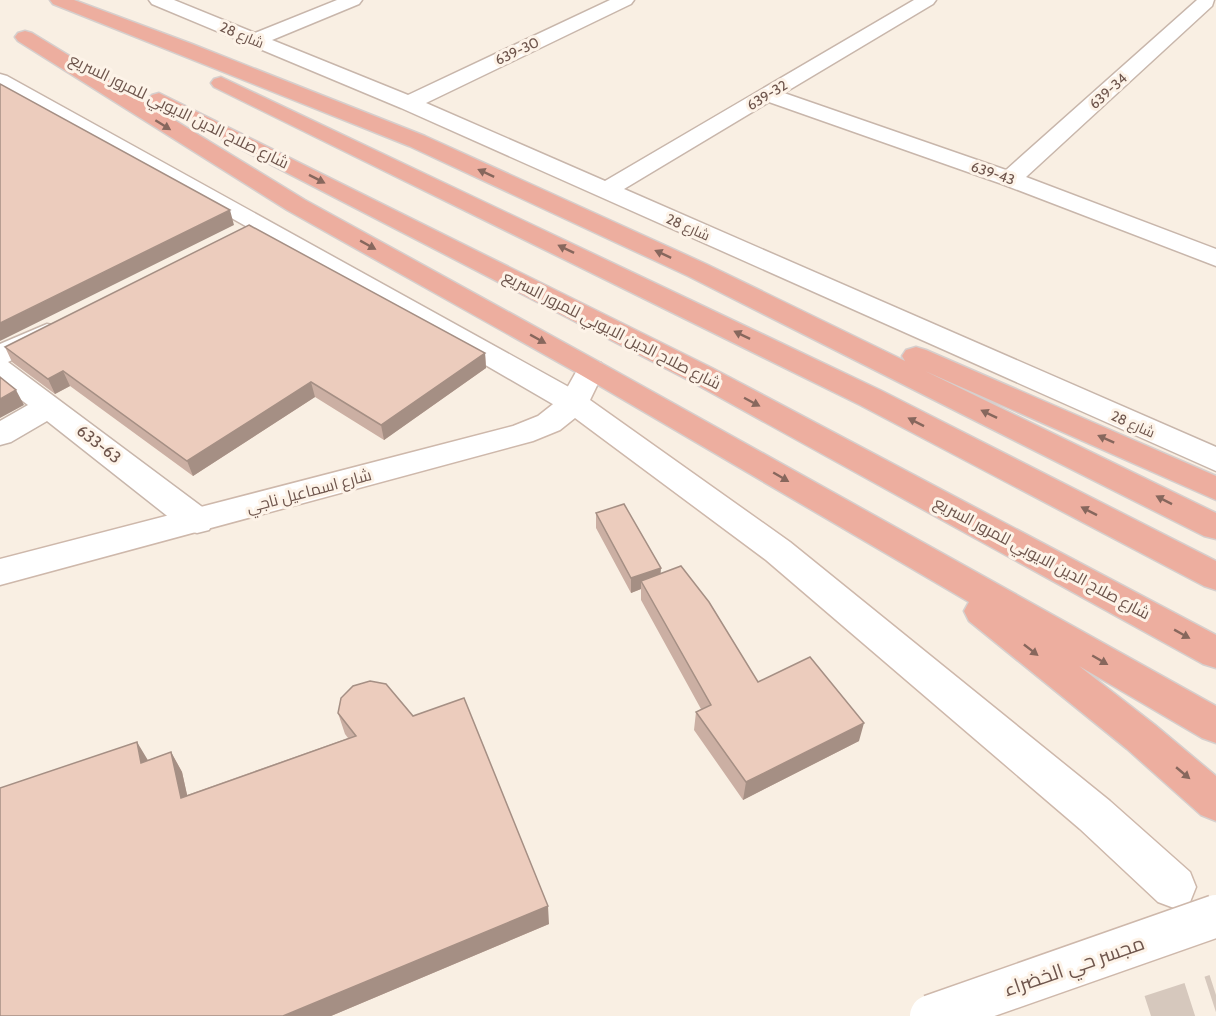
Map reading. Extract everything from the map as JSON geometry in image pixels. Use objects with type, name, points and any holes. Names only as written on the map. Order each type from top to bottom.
[{"type":"highway","points":[[59,0],[243,94],[871,398],[1216,577]]},
{"type":"highway","points":[[90,14],[196,52],[417,141],[697,270],[1216,527]]},
{"type":"highway","name":"شارع صلاح الدين الايوبي للمرور السريع","points":[[0,24],[153,96],[702,375],[1216,653]]},
{"type":"highway","points":[[25,37],[296,205],[591,369],[1216,726]]},
{"type":"highway","points":[[697,270],[952,371],[1216,467]]},
{"type":"highway","points":[[848,516],[982,612],[1141,737],[1216,802]]},
{"type":"street","name":"شارع 28","points":[[158,0],[409,103],[1216,467]]},
{"type":"street","points":[[254,40],[353,0]]},
{"type":"street","name":"639-30","points":[[409,103],[625,0]]},
{"type":"street","name":"639-32","points":[[606,190],[927,0]]},
{"type":"street","name":"639-34","points":[[1010,179],[1207,2]]},
{"type":"street","points":[[0,80],[260,224],[574,403],[787,559],[1095,815],[1174,887]]},
{"type":"street","name":"639-43","points":[[768,95],[1010,179],[1216,258]]},
{"type":"street","points":[[229,240],[260,224]]},
{"type":"street","points":[[0,356],[73,319]]},
{"type":"street","name":"633-63","points":[[0,369],[197,520]]},
{"type":"street","name":"شارع اسماعيل ناجي","points":[[0,572],[522,434],[549,423],[574,403],[591,369]]},
{"type":"street","points":[[0,435],[49,406]]},
{"type":"street","name":"مجسر حي الخضراء","points":[[931,1016],[1216,916]]},
{"type":"building","points":[[0,84],[230,210],[0,323]]},
{"type":"building","points":[[249,225],[485,353],[381,425],[311,382],[187,461],[63,371],[48,379],[5,347]]},
{"type":"building","points":[[0,377],[16,390],[0,399]]},
{"type":"building","points":[[624,504],[661,568],[631,578],[596,513]]},
{"type":"building","points":[[681,566],[709,602],[758,682],[810,657],[864,723],[746,782],[696,712],[711,705],[641,581]]},
{"type":"building","points":[[370,681],[386,684],[413,716],[464,698],[548,906],[283,1016],[0,1016],[0,788],[137,742],[141,763],[171,752],[181,798],[356,736],[338,713],[341,698],[353,686]]},
{"type":"tunnel","points":[[1151,1016],[1216,995]]}]
